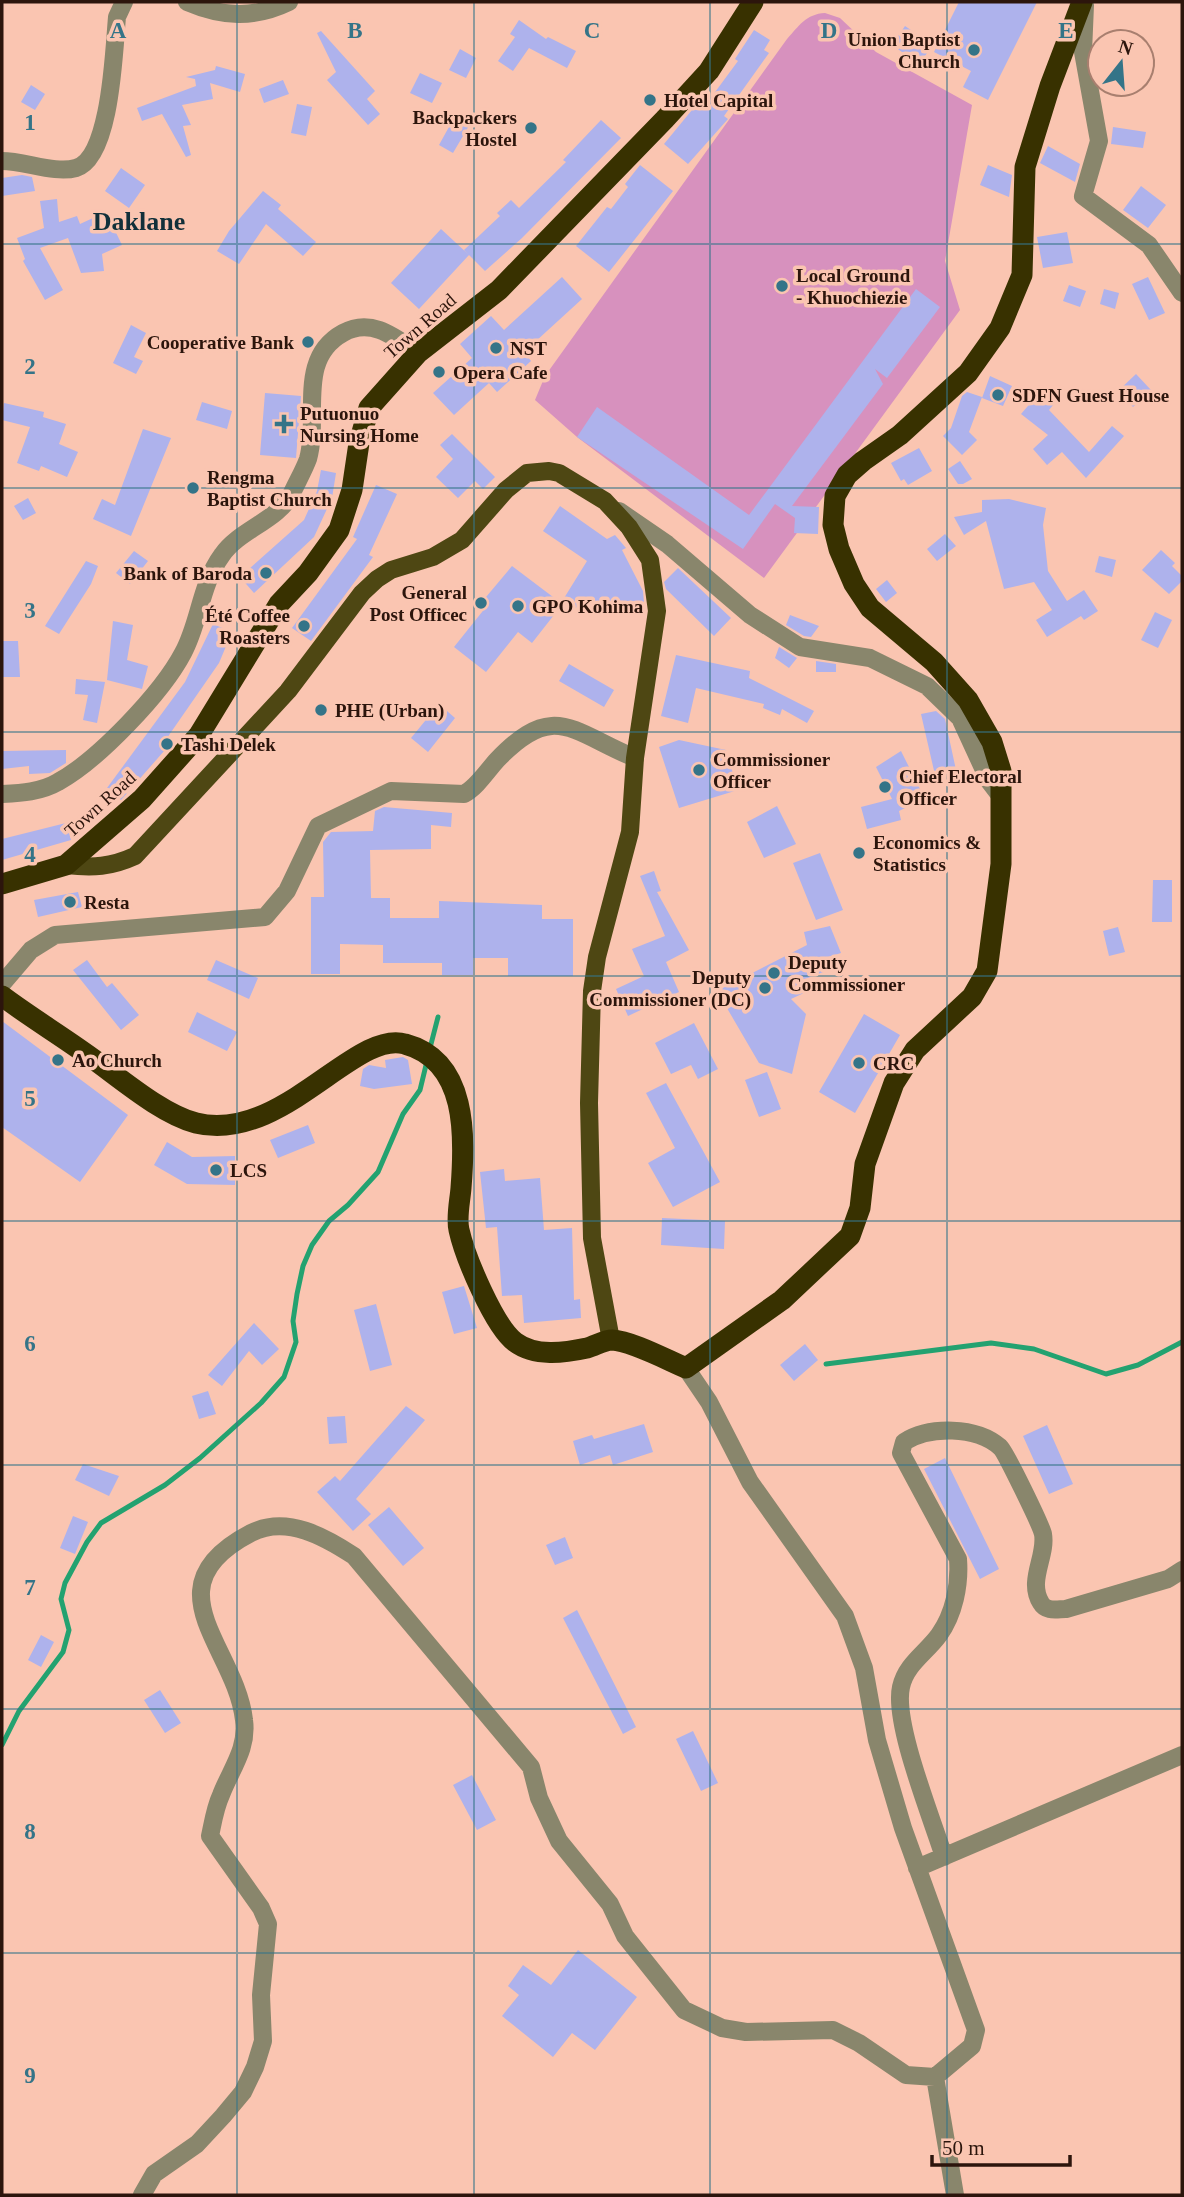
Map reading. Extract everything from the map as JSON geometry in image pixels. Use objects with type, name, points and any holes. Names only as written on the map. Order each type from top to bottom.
[{"type":"highway","name":"Town Road","points":[[2,884],[66,865],[142,799],[199,735],[279,604],[308,573],[339,530],[352,490],[359,443],[369,408],[418,354],[499,290],[665,119],[709,71],[753,2]]},
{"type":"highway","points":[[2,996],[155,1102],[193,1122],[221,1127],[250,1122],[317,1087],[348,1062],[381,1045],[405,1043],[428,1056],[448,1073],[459,1105],[464,1152],[458,1229],[496,1318],[515,1342],[542,1354],[586,1348],[611,1340],[686,1368],[782,1300],[850,1236],[860,1208],[865,1164],[894,1083],[915,1050],[972,997],[987,971],[1001,864],[1001,771],[992,742],[968,700],[934,662],[870,608],[854,584],[838,549],[833,525],[835,496],[848,475],[863,461],[900,435],[968,373],[1000,328],[1022,275],[1025,167],[1050,86],[1084,2]]},
{"type":"main road","points":[[66,865],[94,868],[115,865],[135,856],[288,691],[362,593],[391,570],[433,557],[462,540],[506,490],[527,473],[549,471],[559,474],[605,501],[629,527],[649,560],[657,611],[635,758],[630,832],[597,957],[589,1060],[592,1238],[611,1340]]},
{"type":"street","points":[[2,160],[36,163],[59,170],[78,168],[91,157],[100,138],[117,18],[124,2]]},
{"type":"street","points":[[187,2],[222,13],[242,15],[261,14],[289,2]]},
{"type":"street","points":[[1084,2],[1083,52],[1099,141],[1083,196],[1149,245],[1182,293]]},
{"type":"street","points":[[2,794],[37,791],[59,782],[121,731],[168,678],[184,652],[209,578],[220,557],[234,539],[278,511],[290,497],[308,458],[312,380],[319,354],[327,345],[353,327],[370,326],[389,333],[418,354]]},
{"type":"street","points":[[605,501],[667,544],[750,615],[800,647],[870,658],[927,686],[960,718],[989,781],[1002,798]]},
{"type":"street","points":[[2,984],[31,950],[55,935],[264,917],[287,891],[318,826],[391,790],[464,794],[473,789],[510,746],[540,726],[556,724],[574,728],[635,758]]},
{"type":"street","points":[[142,2195],[154,2174],[197,2144],[223,2116],[243,2092],[260,2055],[268,1924],[254,1898],[209,1836],[221,1794],[243,1747],[244,1721],[231,1678],[203,1616],[200,1587],[214,1559],[231,1543],[256,1531],[284,1527],[305,1530],[326,1537],[354,1556],[530,1767],[539,1798],[559,1841],[610,1903],[625,1936],[684,2010],[712,2024],[746,2032],[833,2030],[859,2043],[906,2075],[935,2077],[972,2046],[976,2030],[917,1868],[877,1740],[863,1668],[845,1616],[750,1482],[709,1402],[686,1368]]},
{"type":"street","points":[[944,1857],[904,1726],[901,1687],[907,1671],[939,1635],[952,1609],[960,1579],[958,1559],[901,1453],[904,1442],[920,1432],[976,1433],[1002,1448],[1043,1535],[1036,1589],[1041,1604],[1048,1609],[1066,1609],[1168,1578],[1182,1570]]},
{"type":"street","points":[[917,1868],[1182,1755]]},
{"type":"street","points":[[935,2077],[955,2195]]},
{"type":"shaded area","name":"Local Ground - Khuochiezie","points":[[825,13],[840,18],[876,52],[972,105],[945,261],[960,310],[764,578],[577,437],[535,400],[545,376],[787,39],[808,18]]},
{"type":"building","points":[[959,2],[1037,2],[988,100],[963,87],[971,71],[934,52]]},
{"type":"building","points":[[519,20],[546,39],[548,37],[576,51],[567,68],[529,48],[513,71],[498,61],[515,37],[510,34]]},
{"type":"building","points":[[905,26],[933,45],[919,64],[892,45]]},
{"type":"building","points":[[754,30],[770,40],[764,50],[769,53],[724,116],[728,119],[688,164],[664,144],[701,99],[707,103],[738,61],[735,59]]},
{"type":"building","points":[[321,31],[375,91],[367,99],[380,114],[368,125],[327,80],[336,72],[317,33]]},
{"type":"building","points":[[460,49],[476,58],[466,78],[449,70]]},
{"type":"building","points":[[216,66],[245,74],[240,92],[210,83],[213,99],[182,105],[191,125],[183,126],[191,155],[186,157],[162,114],[142,121],[137,108],[196,86],[195,79],[186,77],[215,70]]},
{"type":"building","points":[[420,73],[442,83],[432,103],[410,93]]},
{"type":"building","points":[[283,80],[289,94],[264,103],[259,89]]},
{"type":"building","points":[[31,85],[45,94],[35,110],[21,102]]},
{"type":"building","points":[[297,104],[312,107],[306,136],[291,133]]},
{"type":"building","points":[[455,116],[470,124],[453,153],[439,145]]},
{"type":"building","points":[[601,120],[621,138],[522,238],[485,271],[464,250],[500,216],[497,213],[511,200],[519,208],[566,162],[563,160]]},
{"type":"building","points":[[1113,127],[1146,132],[1143,148],[1111,144]]},
{"type":"building","points":[[1048,146],[1080,164],[1075,182],[1040,163]]},
{"type":"building","points":[[640,165],[673,191],[609,272],[576,246],[607,207],[611,209]]},
{"type":"building","points":[[988,165],[1012,175],[1009,197],[980,185]]},
{"type":"building","points":[[121,168],[145,185],[129,208],[105,191]]},
{"type":"building","points":[[22,175],[32,177],[35,191],[2,196],[2,178]]},
{"type":"building","points":[[1141,186],[1166,205],[1148,228],[1123,210]]},
{"type":"building","points":[[263,191],[281,205],[278,209],[316,242],[303,256],[266,224],[239,264],[217,251],[229,231]]},
{"type":"building","points":[[57,199],[59,222],[77,216],[80,224],[106,212],[122,245],[102,254],[104,271],[81,273],[68,238],[40,248],[63,290],[45,300],[23,261],[25,259],[17,238],[44,228],[40,201]]},
{"type":"building","points":[[441,229],[469,255],[419,309],[391,283]]},
{"type":"building","points":[[1067,232],[1073,263],[1043,268],[1037,237]]},
{"type":"building","name":"NST","points":[[562,277],[582,299],[524,352],[531,361],[497,392],[489,383],[454,415],[433,393],[472,358],[460,344],[491,316],[504,330]]},
{"type":"building","points":[[1148,277],[1165,313],[1149,320],[1132,284]]},
{"type":"building","points":[[1069,285],[1086,291],[1080,307],[1063,301]]},
{"type":"building","points":[[916,289],[940,307],[887,378],[875,369],[883,384],[792,506],[819,507],[818,534],[794,533],[795,518],[775,504],[743,549],[577,437],[597,407],[749,515]]},
{"type":"building","points":[[1104,289],[1119,293],[1115,309],[1100,304]]},
{"type":"building","points":[[131,325],[146,333],[134,357],[143,361],[136,374],[113,363]]},
{"type":"building","points":[[1136,374],[1151,390],[1133,407],[1118,391]]},
{"type":"building","points":[[990,376],[1012,386],[1003,406],[982,398]]},
{"type":"building","points":[[967,392],[982,397],[969,432],[977,440],[962,455],[943,436],[951,428],[962,396]]},
{"type":"building","points":[[1040,392],[1054,404],[1049,410],[1089,452],[1112,426],[1124,436],[1086,478],[1062,452],[1047,465],[1033,449],[1048,435],[1021,414]]},
{"type":"building","points":[[265,393],[301,396],[296,458],[260,455]]},
{"type":"building","points":[[202,402],[232,411],[227,429],[196,420]]},
{"type":"building","points":[[4,403],[44,412],[43,417],[66,424],[59,444],[78,452],[67,477],[41,466],[39,471],[17,463],[30,427],[2,420]]},
{"type":"building","points":[[143,429],[171,438],[131,536],[93,519],[102,499],[115,505]]},
{"type":"building","points":[[452,434],[495,477],[483,489],[475,481],[458,498],[436,477],[453,459],[440,445]]},
{"type":"building","points":[[919,448],[932,471],[908,485],[904,479],[901,481],[891,463]]},
{"type":"building","points":[[960,461],[972,479],[963,484],[958,484],[948,469]]},
{"type":"building","points":[[321,470],[336,473],[332,498],[314,537],[254,593],[240,577],[304,520],[317,491]]},
{"type":"building","points":[[376,485],[397,494],[369,555],[373,557],[311,641],[292,628],[357,539],[353,537]]},
{"type":"building","points":[[28,498],[36,513],[23,520],[14,506]]},
{"type":"building","points":[[1009,499],[1046,508],[1043,525],[1048,571],[1067,601],[1084,590],[1098,611],[1084,620],[1081,616],[1047,637],[1036,620],[1052,610],[1034,582],[1004,589],[986,521],[964,535],[954,517],[982,512],[982,500]]},
{"type":"building","points":[[560,506],[607,539],[615,535],[626,548],[622,550],[643,591],[645,614],[561,606],[532,643],[518,632],[486,672],[454,647],[486,607],[481,603],[512,566],[561,603],[587,561],[543,531]]},
{"type":"building","points":[[945,534],[956,546],[937,561],[927,549]]},
{"type":"building","points":[[1161,550],[1175,563],[1172,566],[1182,576],[1182,581],[1169,594],[1142,570]]},
{"type":"building","points":[[134,551],[148,561],[130,584],[116,573]]},
{"type":"building","points":[[1099,556],[1116,560],[1112,577],[1095,572]]},
{"type":"building","points":[[86,561],[98,566],[91,584],[59,634],[45,626]]},
{"type":"building","points":[[678,568],[731,618],[714,636],[666,589],[664,582]]},
{"type":"building","points":[[887,580],[897,593],[886,602],[876,589]]},
{"type":"building","points":[[1155,612],[1172,620],[1158,648],[1141,640]]},
{"type":"building","points":[[790,615],[819,626],[811,637],[804,636],[786,625]]},
{"type":"building","points":[[113,621],[133,625],[127,660],[148,666],[142,689],[107,680]]},
{"type":"building","points":[[213,624],[232,632],[219,663],[167,738],[172,742],[121,800],[107,788],[185,682]]},
{"type":"building","points":[[2,641],[18,641],[20,677],[2,677]]},
{"type":"building","points":[[779,647],[797,658],[789,668],[775,658]]},
{"type":"building","points":[[676,655],[750,671],[749,678],[814,711],[807,723],[782,709],[780,715],[763,708],[764,704],[696,688],[688,723],[661,716]]},
{"type":"building","points":[[816,661],[836,664],[836,672],[816,672]]},
{"type":"building","points":[[569,664],[614,690],[604,707],[559,681]]},
{"type":"building","points":[[76,679],[105,682],[97,723],[83,720],[88,695],[75,694]]},
{"type":"building","points":[[439,704],[455,718],[428,752],[411,738]]},
{"type":"building","points":[[936,711],[945,719],[956,770],[935,775],[921,714]]},
{"type":"building","name":"Commissioner Officer","points":[[679,740],[726,750],[738,790],[679,808],[659,747]]},
{"type":"building","points":[[66,750],[66,763],[50,773],[29,774],[29,766],[2,769],[2,751]]},
{"type":"building","points":[[901,751],[921,791],[925,790],[928,797],[899,811],[901,820],[867,829],[861,807],[892,799],[876,767]]},
{"type":"building","points":[[777,806],[796,844],[764,858],[747,822]]},
{"type":"building","points":[[384,807],[452,813],[451,827],[431,825],[431,849],[370,850],[371,898],[390,898],[390,918],[439,918],[439,901],[542,905],[542,919],[573,919],[573,976],[508,976],[508,958],[473,958],[473,975],[442,975],[442,963],[383,963],[383,945],[340,944],[340,974],[311,974],[311,897],[324,897],[323,842],[331,832],[373,831],[375,811]]},
{"type":"building","points":[[66,823],[71,840],[2,860],[2,839]]},
{"type":"building","points":[[820,853],[843,910],[816,920],[793,863]]},
{"type":"building","points":[[654,871],[661,891],[657,892],[689,950],[666,962],[679,992],[628,1016],[616,989],[644,976],[632,949],[665,936],[640,876]]},
{"type":"building","points":[[1153,880],[1172,880],[1172,922],[1152,922]]},
{"type":"building","points":[[78,892],[82,907],[38,917],[34,900]]},
{"type":"building","points":[[830,926],[841,953],[828,957],[831,969],[800,981],[806,992],[791,999],[806,1014],[792,1074],[759,1063],[717,991],[807,945],[804,932]]},
{"type":"building","points":[[1118,927],[1125,952],[1109,956],[1103,931]]},
{"type":"building","points":[[87,960],[107,987],[112,983],[139,1015],[121,1030],[73,970]]},
{"type":"building","points":[[216,960],[258,978],[249,999],[207,980]]},
{"type":"building","points":[[197,1012],[237,1032],[227,1051],[188,1032]]},
{"type":"building","name":"CRC","points":[[864,1014],[900,1035],[855,1113],[819,1092]]},
{"type":"building","points":[[2,1021],[128,1115],[80,1182],[2,1127]]},
{"type":"building","points":[[694,1023],[718,1069],[698,1079],[691,1065],[671,1074],[655,1043]]},
{"type":"building","points":[[403,1057],[408,1060],[412,1084],[374,1089],[360,1086],[363,1069],[369,1065],[386,1068],[385,1060]]},
{"type":"building","points":[[767,1072],[781,1109],[759,1117],[745,1080]]},
{"type":"building","points":[[666,1083],[720,1182],[673,1207],[648,1163],[675,1148],[646,1093]]},
{"type":"building","points":[[308,1125],[315,1143],[278,1158],[270,1140]]},
{"type":"building","points":[[167,1142],[192,1157],[235,1156],[235,1185],[187,1184],[154,1165]]},
{"type":"building","points":[[504,1169],[505,1181],[540,1178],[544,1230],[572,1228],[574,1300],[580,1299],[581,1318],[524,1323],[522,1295],[502,1296],[497,1227],[486,1228],[480,1172]]},
{"type":"building","points":[[662,1218],[725,1221],[724,1249],[661,1245]]},
{"type":"building","points":[[464,1286],[477,1328],[454,1334],[442,1292]]},
{"type":"building","points":[[376,1304],[392,1365],[370,1371],[354,1310]]},
{"type":"building","points":[[254,1323],[279,1349],[262,1365],[249,1351],[222,1386],[208,1375]]},
{"type":"building","points":[[805,1344],[818,1360],[794,1381],[780,1365]]},
{"type":"building","points":[[208,1391],[216,1414],[199,1419],[192,1396]]},
{"type":"building","points":[[406,1406],[425,1420],[356,1499],[371,1514],[353,1531],[317,1492],[335,1476],[340,1481]]},
{"type":"building","points":[[345,1416],[347,1443],[329,1444],[327,1417]]},
{"type":"building","points":[[644,1424],[653,1452],[613,1465],[610,1455],[580,1465],[573,1441],[592,1435],[594,1439]]},
{"type":"building","points":[[1047,1425],[1073,1484],[1049,1494],[1023,1436]]},
{"type":"building","points":[[945,1458],[999,1569],[980,1579],[924,1469]]},
{"type":"building","points":[[83,1464],[119,1476],[109,1496],[75,1480]]},
{"type":"building","points":[[389,1507],[424,1548],[403,1566],[368,1525]]},
{"type":"building","points":[[73,1516],[88,1522],[75,1554],[60,1548]]},
{"type":"building","points":[[565,1537],[573,1558],[555,1565],[546,1545]]},
{"type":"building","points":[[577,1610],[636,1727],[623,1734],[563,1618]]},
{"type":"building","points":[[41,1635],[54,1642],[41,1667],[28,1660]]},
{"type":"building","points":[[160,1690],[181,1723],[165,1733],[144,1700]]},
{"type":"building","points":[[693,1731],[718,1783],[701,1791],[676,1739]]},
{"type":"building","points":[[472,1775],[496,1820],[477,1830],[453,1785]]},
{"type":"building","points":[[578,1950],[637,1997],[595,2050],[572,2033],[553,2057],[502,2016],[519,1995],[508,1986],[523,1965],[551,1985]]},
{"type":"waterway","points":[[430,1048],[438,1017]]},
{"type":"waterway","points":[[2,1745],[19,1711],[63,1652],[69,1630],[61,1599],[65,1583],[87,1542],[101,1523],[165,1485],[200,1458],[261,1403],[284,1377],[296,1342],[293,1321],[297,1294],[303,1266],[312,1245],[329,1221],[348,1205],[378,1172],[403,1114],[420,1090],[427,1061]]},
{"type":"waterway","points":[[826,1364],[991,1343],[1034,1349],[1106,1374],[1138,1365],[1182,1342]]},
{"type":"place","name":"Union Baptist Church","points":[[974,50]]},
{"type":"place","name":"Hotel Capital","points":[[650,100]]},
{"type":"place","name":"Backpackers Hostel","points":[[531,128]]},
{"type":"place","name":"Local Ground - Khuochiezie","points":[[782,286]]},
{"type":"place","name":"Cooperative Bank","points":[[308,342]]},
{"type":"place","name":"NST","points":[[496,348]]},
{"type":"place","name":"Opera Cafe","points":[[439,372]]},
{"type":"place","name":"SDFN Guest House","points":[[998,395]]},
{"type":"place","name":"Putuonuo Nursing Home","points":[[284,424]]},
{"type":"place","name":"Rengma Baptist Church","points":[[193,488]]},
{"type":"place","name":"Bank of Baroda","points":[[266,573]]},
{"type":"place","name":"General Post Officec","points":[[481,603]]},
{"type":"place","name":"GPO Kohima","points":[[518,606]]},
{"type":"place","name":"Été Coffee Roasters","points":[[304,626]]},
{"type":"place","name":"PHE (Urban)","points":[[321,710]]},
{"type":"place","name":"Tashi Delek","points":[[167,744]]},
{"type":"place","name":"Commissioner Officer","points":[[699,770]]},
{"type":"place","name":"Chief Electoral Officer","points":[[885,787]]},
{"type":"place","name":"Economics & Statistics","points":[[859,853]]},
{"type":"place","name":"Resta","points":[[70,902]]},
{"type":"place","name":"Deputy Commissioner","points":[[774,973]]},
{"type":"place","name":"Deputy Commissioner (DC)","points":[[765,988]]},
{"type":"place","name":"Ao Church","points":[[58,1060]]},
{"type":"place","name":"CRC","points":[[859,1063]]},
{"type":"place","name":"LCS","points":[[216,1170]]},
{"type":"district","name":"Daklane","points":[[139,221]]}]
